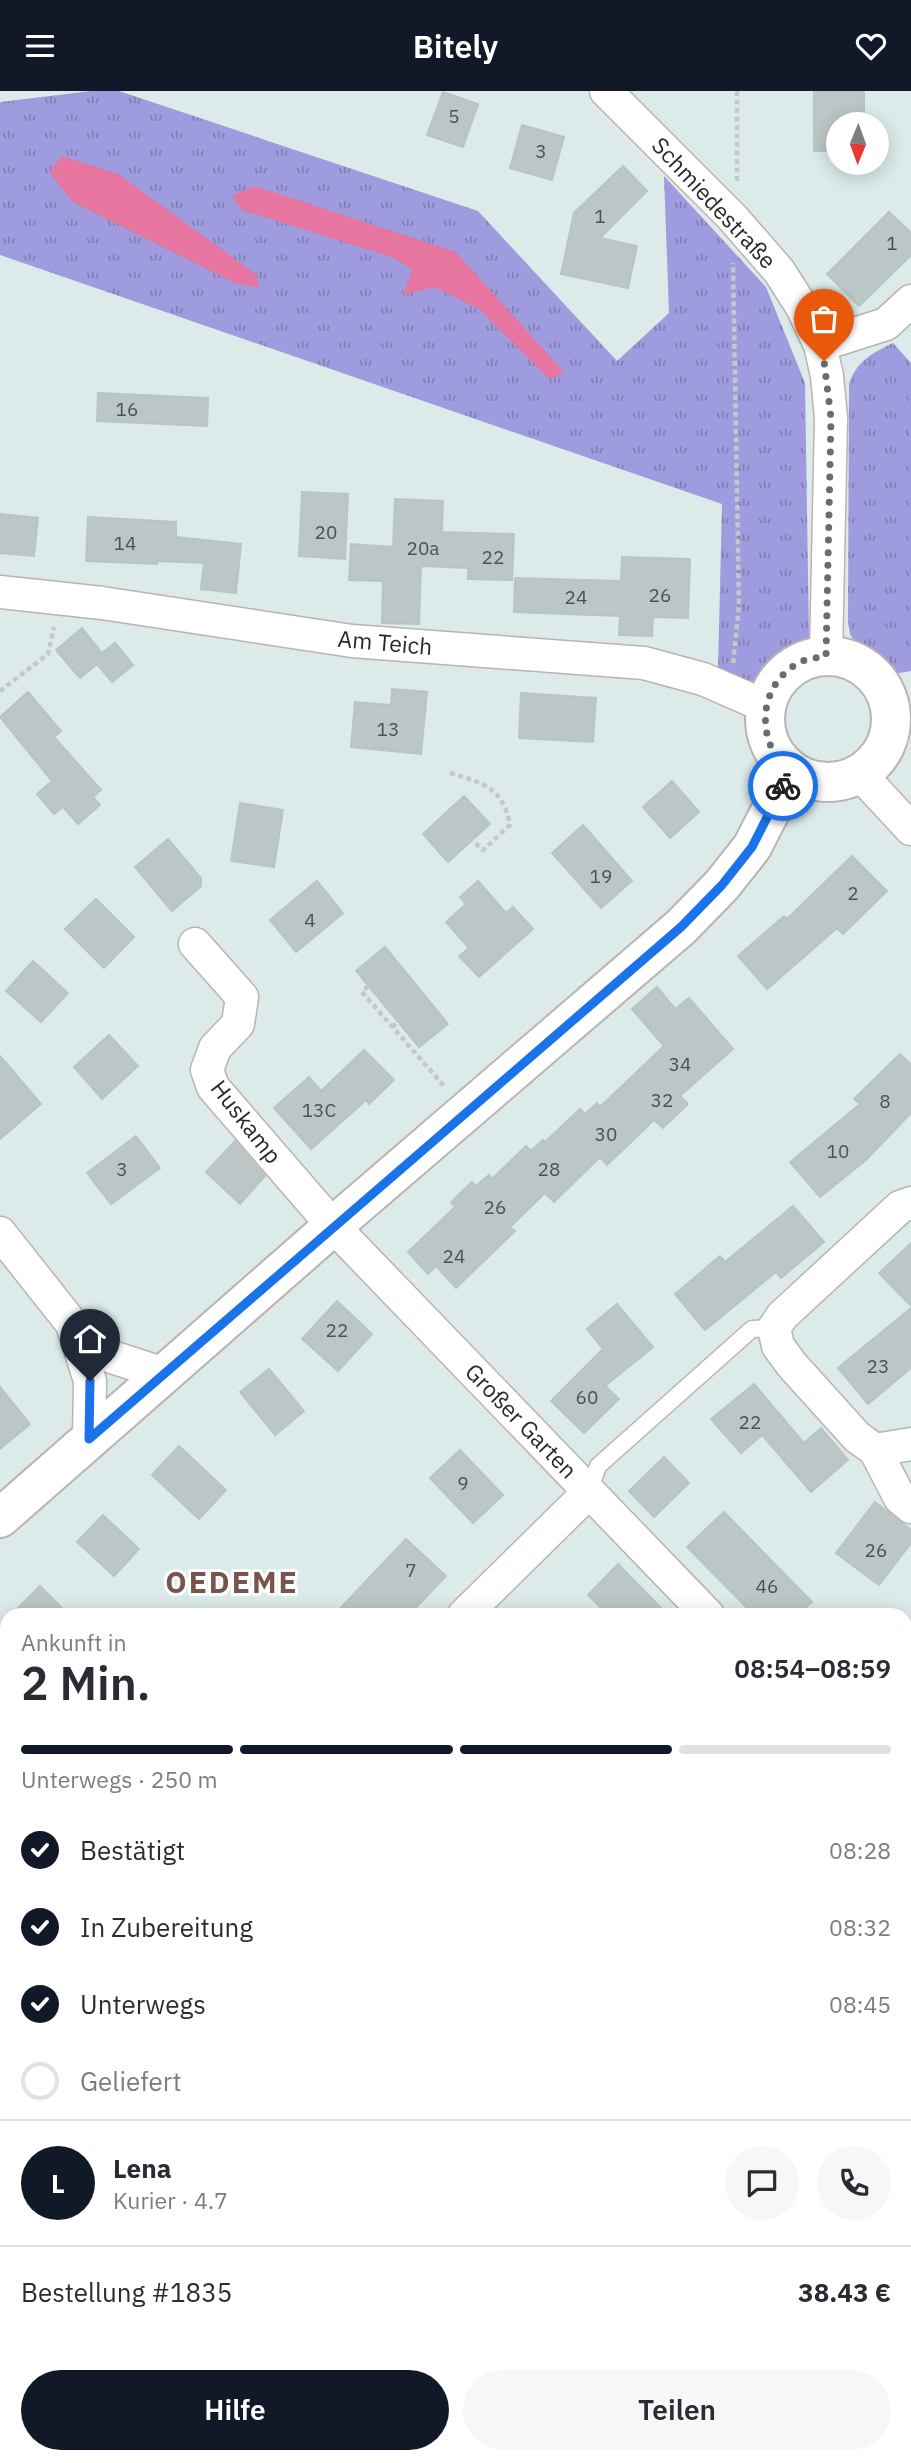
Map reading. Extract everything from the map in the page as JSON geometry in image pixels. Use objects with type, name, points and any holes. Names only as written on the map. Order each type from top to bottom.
[{"type":"street","name":"Schmiedestraße","points":[[606,91],[732,217],[779,271],[802,307],[820,345],[827,376],[831,418],[826,656]]},
{"type":"street","points":[[820,345],[886,324],[911,301]]},
{"type":"street","name":"Am Teich","points":[[0,592],[352,641],[644,663],[703,679],[765,706]]},
{"type":"street","points":[[826,656],[847,659],[866,669],[900,700],[891,732],[879,756],[860,774],[843,780],[825,782],[807,779],[791,771],[774,753],[765,731],[765,706],[773,687],[787,671],[806,660],[826,656]]},
{"type":"street","points":[[0,1518],[333,1226],[681,927],[722,885],[752,847],[791,771]]},
{"type":"street","points":[[860,774],[911,829]]},
{"type":"street","name":"Huskamp","points":[[195,944],[242,997],[238,1024],[215,1048],[211,1059],[208,1070],[213,1087],[333,1226]]},
{"type":"street","points":[[911,1203],[900,1207],[782,1316],[774,1328],[778,1346],[792,1365],[857,1437],[875,1450],[900,1498],[911,1507]]},
{"type":"street","name":"Großer Garten","points":[[333,1226],[701,1608]]},
{"type":"street","points":[[0,1233],[72,1324],[112,1357],[164,1374]]},
{"type":"street","points":[[72,1324],[90,1381],[89,1439]]},
{"type":"street","points":[[875,1450],[911,1444]]},
{"type":"street","points":[[471,1608],[589,1492]]},
{"type":"lane","points":[[589,1492],[598,1466],[752,1329],[774,1328]]},
{"type":"path","points":[[730,691],[739,606],[732,217],[736,189],[737,91]]},
{"type":"path","points":[[0,691],[48,654],[60,599]]},
{"type":"path","points":[[450,772],[484,783],[506,806],[510,825],[490,846],[483,850],[472,840]]},
{"type":"path","points":[[368,986],[362,992],[467,1111]]},
{"type":"path","points":[[392,1027],[398,1022]]},
{"type":"green space","points":[[91,91],[119,91],[478,211],[617,361],[669,313],[664,176],[766,287],[805,383],[809,639],[761,687],[718,671],[722,504],[0,255],[0,102]]},
{"type":"green space","points":[[893,343],[911,363],[911,671],[894,674],[874,664],[857,646],[850,634],[848,621],[849,384],[856,369],[866,359]]},
{"type":"shaded area","points":[[62,156],[118,174],[257,275],[259,288],[235,283],[73,202],[49,172]]},
{"type":"shaded area","points":[[255,186],[456,252],[564,372],[549,379],[479,309],[435,287],[402,295],[413,270],[392,257],[242,210],[232,196]]},
{"type":"building","points":[[814,91],[864,91],[864,112],[826,112],[826,151],[814,151]]},
{"type":"building","points":[[443,92],[478,104],[463,147],[427,135]]},
{"type":"building","points":[[522,125],[564,137],[552,180],[510,168]]},
{"type":"building","points":[[623,166],[647,191],[600,238],[637,246],[628,288],[561,274],[574,213]]},
{"type":"building","points":[[889,212],[911,233],[911,255],[859,306],[827,274]]},
{"type":"building","points":[[98,393],[208,398],[207,426],[97,421]]},
{"type":"building","points":[[302,492],[348,494],[345,559],[299,556]]},
{"type":"building","points":[[395,499],[443,501],[442,532],[514,534],[512,580],[468,579],[468,568],[421,566],[419,624],[382,623],[383,581],[349,580],[351,544],[393,547]]},
{"type":"building","points":[[0,514],[38,518],[34,556],[0,553]]},
{"type":"building","points":[[88,517],[176,522],[176,537],[241,544],[236,593],[201,589],[204,563],[86,561]]},
{"type":"building","points":[[622,557],[690,559],[688,618],[653,617],[652,636],[619,635],[620,616],[514,612],[515,578],[621,581]]},
{"type":"building","points":[[82,628],[102,653],[115,643],[133,665],[112,682],[97,664],[80,678],[56,650]]},
{"type":"building","points":[[392,689],[427,692],[421,754],[351,747],[355,702],[391,705]]},
{"type":"building","points":[[28,692],[61,731],[54,737],[101,790],[93,797],[100,805],[78,824],[63,807],[54,814],[37,794],[52,781],[0,717]]},
{"type":"building","points":[[521,693],[596,698],[593,742],[519,738]]},
{"type":"building","points":[[672,781],[699,812],[670,838],[643,807]]},
{"type":"building","points":[[464,796],[490,824],[448,862],[423,834]]},
{"type":"building","points":[[240,803],[283,810],[274,867],[231,861]]},
{"type":"building","points":[[583,825],[632,881],[601,908],[552,853]]},
{"type":"building","points":[[168,839],[201,878],[201,886],[172,911],[135,867]]},
{"type":"building","points":[[852,856],[887,891],[843,934],[837,928],[767,989],[738,956],[784,916],[787,919]]},
{"type":"building","points":[[317,881],[343,913],[296,952],[270,920]]},
{"type":"building","points":[[478,881],[506,913],[513,907],[533,929],[479,977],[459,956],[469,948],[446,922],[466,904],[460,897]]},
{"type":"building","points":[[96,899],[134,937],[104,968],[65,929]]},
{"type":"building","points":[[385,947],[448,1024],[419,1047],[356,971]]},
{"type":"building","points":[[33,961],[68,993],[41,1022],[6,991]]},
{"type":"building","points":[[657,987],[675,1009],[689,998],[733,1049],[680,1096],[688,1104],[663,1128],[654,1120],[607,1165],[600,1157],[554,1202],[545,1193],[510,1227],[515,1231],[456,1288],[436,1266],[428,1274],[408,1252],[455,1207],[451,1202],[472,1182],[476,1186],[489,1175],[492,1179],[526,1146],[531,1151],[543,1140],[545,1142],[580,1109],[585,1114],[597,1103],[600,1107],[664,1046],[632,1009]]},
{"type":"building","points":[[109,1035],[138,1066],[102,1099],[74,1067]]},
{"type":"building","points":[[364,1050],[394,1080],[369,1104],[366,1100],[311,1149],[274,1108],[309,1077],[321,1091]]},
{"type":"building","points":[[900,1054],[911,1065],[911,1113],[866,1160],[820,1197],[790,1162],[860,1104],[854,1099]]},
{"type":"building","points":[[0,1056],[41,1104],[0,1139]]},
{"type":"building","points":[[136,1136],[160,1168],[111,1204],[87,1173]]},
{"type":"building","points":[[235,1141],[265,1176],[240,1204],[206,1172]]},
{"type":"building","points":[[793,1206],[824,1242],[781,1278],[776,1272],[705,1330],[675,1294],[720,1256],[725,1262]]},
{"type":"building","points":[[911,1243],[911,1306],[879,1273]]},
{"type":"building","points":[[337,1301],[372,1334],[338,1371],[302,1339]]},
{"type":"building","points":[[617,1304],[653,1347],[605,1386],[619,1399],[584,1433],[551,1401],[603,1349],[587,1329]]},
{"type":"building","points":[[911,1308],[911,1368],[868,1404],[838,1368]]},
{"type":"building","points":[[269,1369],[304,1411],[275,1435],[240,1392]]},
{"type":"building","points":[[754,1384],[804,1443],[821,1428],[848,1460],[811,1492],[762,1435],[741,1453],[711,1419]]},
{"type":"building","points":[[0,1387],[30,1424],[0,1449]]},
{"type":"building","points":[[179,1446],[226,1490],[199,1519],[152,1475]]},
{"type":"building","points":[[460,1450],[503,1495],[473,1523],[430,1478]]},
{"type":"building","points":[[664,1457],[689,1483],[654,1517],[629,1491]]},
{"type":"building","points":[[875,1502],[911,1530],[911,1543],[879,1585],[836,1553]]},
{"type":"building","points":[[724,1512],[812,1602],[806,1608],[747,1608],[687,1547]]},
{"type":"building","points":[[103,1515],[139,1549],[114,1576],[77,1542]]},
{"type":"building","points":[[406,1539],[446,1576],[416,1608],[341,1608]]},
{"type":"building","points":[[618,1564],[661,1608],[601,1608],[588,1595]]},
{"type":"building","points":[[40,1586],[62,1608],[18,1608]]},
{"type":"way so far","points":[[783,786],[791,771],[774,753],[765,731],[765,706],[773,687],[787,671],[806,660],[826,656],[831,418],[824,361]]},
{"type":"district","name":"OEDEME","points":[[232,1583]]},
{"type":"route","points":[[90,1381],[89,1439],[681,927],[722,885],[752,847],[783,786]]}]
